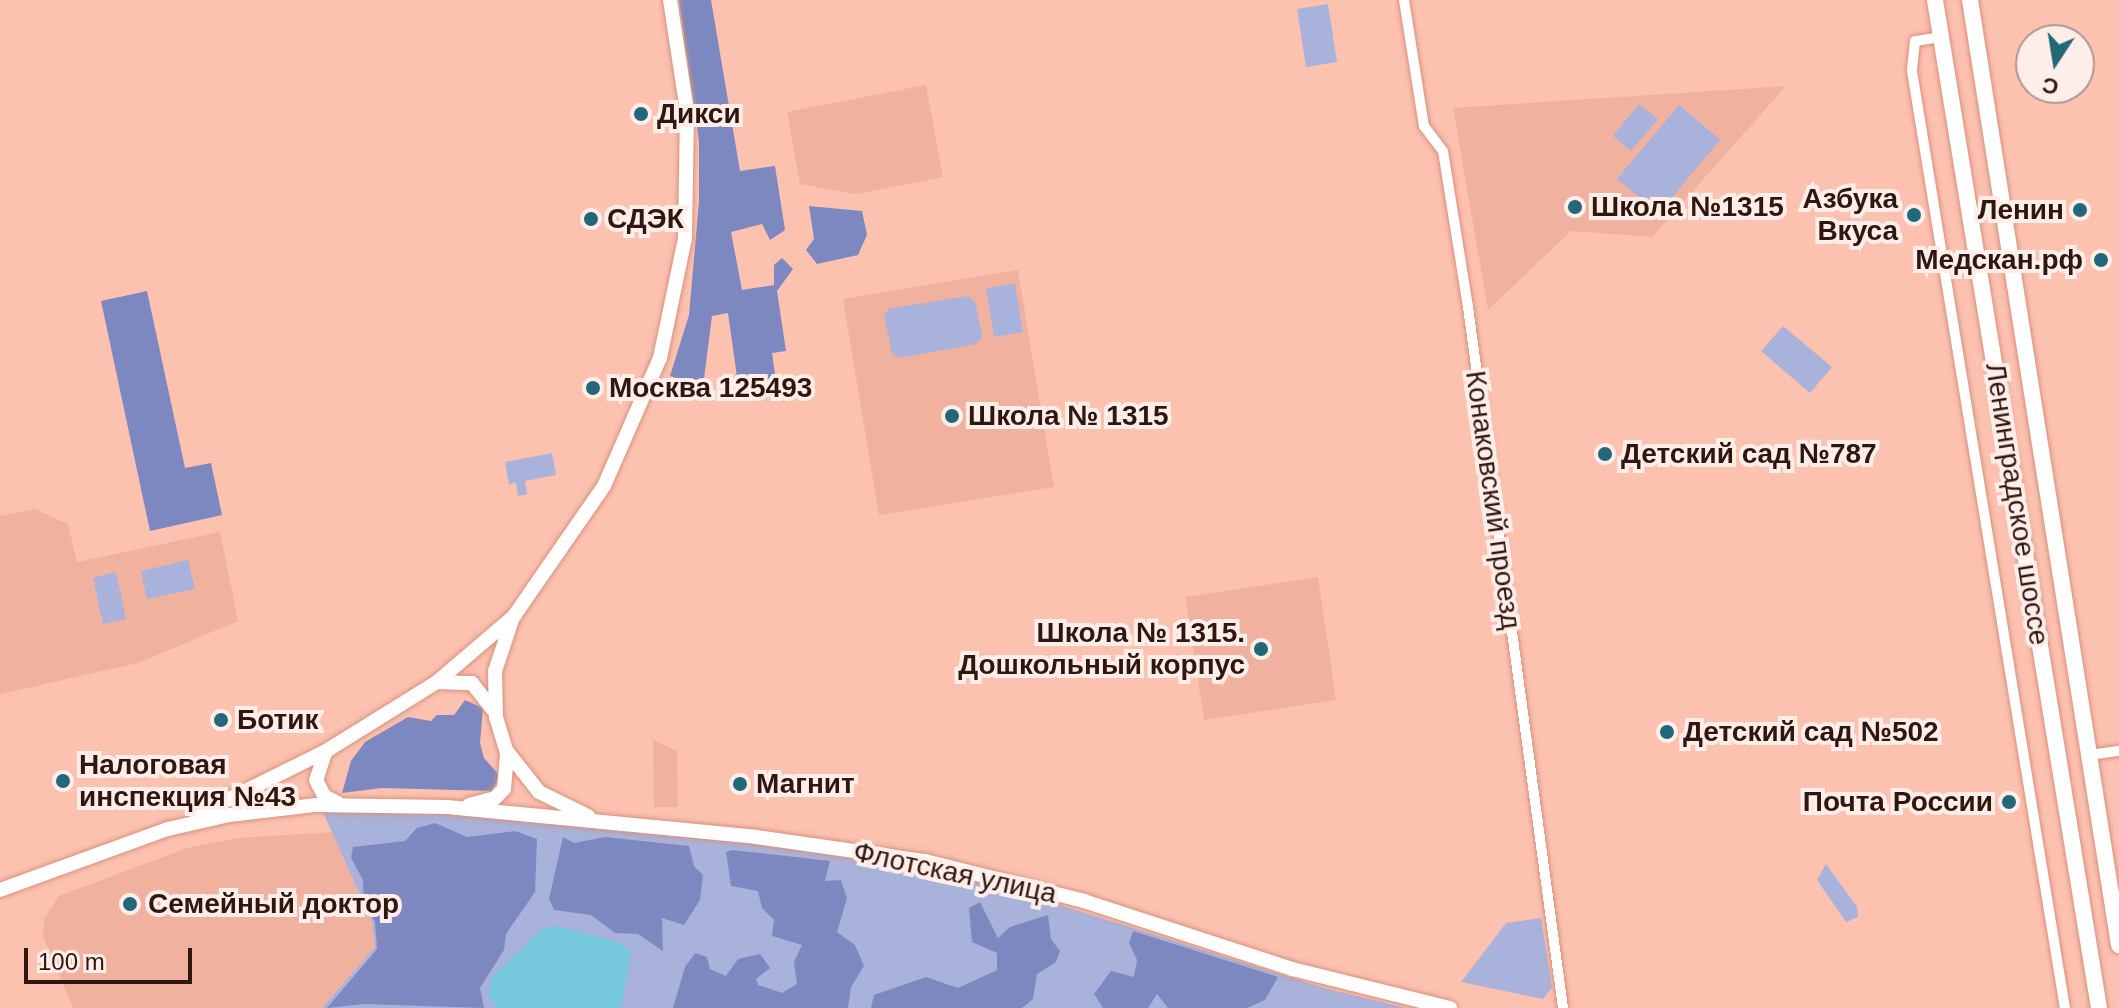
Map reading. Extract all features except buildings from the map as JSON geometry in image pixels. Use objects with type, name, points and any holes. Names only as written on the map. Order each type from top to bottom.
[{"type":"main road","name":"Ленинградское шоссе","points":[[1935,0],[2099,1008]]},
{"type":"main road","name":"Ленинградское шоссе","points":[[1970,0],[2119,945]]},
{"type":"street","points":[[168,829],[326,751],[437,682],[514,616],[604,486],[637,419],[667,333],[685,238],[688,150],[670,0]]},
{"type":"street","name":"Конаковский проезд","points":[[1404,0],[1424,126],[1443,151],[1468,307],[1563,1008]]},
{"type":"street","points":[[1941,37],[1915,41],[1912,71],[2065,1008]]},
{"type":"street","points":[[496,717],[495,671],[514,616]]},
{"type":"street","points":[[437,682],[472,683],[490,700],[506,750],[539,792],[597,820]]},
{"type":"street","name":"Флотская улица","points":[[447,807],[495,798],[507,779],[506,750]]},
{"type":"street","points":[[326,751],[316,780],[324,796],[343,804]]},
{"type":"street","points":[[2089,755],[2119,751]]},
{"type":"street","name":"Флотская улица","points":[[3,885],[168,829],[267,809],[343,804],[447,807],[756,837],[982,874],[1292,969],[1450,1008]]},
{"type":"shaded area","points":[[679,0],[711,0],[740,171],[775,166],[785,230],[770,240],[762,224],[731,232],[742,290],[774,285],[774,265],[782,258],[793,269],[777,291],[786,351],[772,353],[776,381],[738,384],[728,313],[712,316],[703,386],[670,376],[689,315],[699,201],[699,142]]},
{"type":"shaded area","points":[[1328,4],[1337,62],[1306,67],[1297,9]]},
{"type":"shaded area","points":[[926,85],[943,177],[857,194],[800,184],[787,112]]},
{"type":"shaded area","name":"Школа №1315","points":[[1786,86],[1652,237],[1571,231],[1488,310],[1453,108]]},
{"type":"shaded area","points":[[1639,104],[1658,119],[1631,151],[1613,136]]},
{"type":"shaded area","points":[[1679,105],[1720,140],[1659,213],[1617,179]]},
{"type":"shaded area","points":[[809,206],[862,211],[867,235],[858,255],[817,264],[806,250],[814,239]]},
{"type":"shaded area","name":"Школа № 1315","points":[[1018,270],[1054,487],[879,515],[843,299]]},
{"type":"shaded area","points":[[1015,284],[1023,332],[994,337],[986,288]]},
{"type":"shaded area","points":[[147,291],[185,468],[211,463],[222,515],[150,531],[101,301]]},
{"type":"shaded area","points":[[968,296],[975,301],[982,336],[976,344],[899,358],[892,353],[884,316],[888,309]]},
{"type":"shaded area","points":[[1783,326],[1832,367],[1810,393],[1761,351]]},
{"type":"shaded area","points":[[552,453],[556,475],[525,481],[527,494],[518,496],[516,483],[509,484],[505,462]]},
{"type":"shaded area","points":[[35,509],[68,524],[77,562],[220,532],[238,621],[138,663],[0,694],[0,516]]},
{"type":"shaded area","points":[[188,560],[195,589],[147,599],[141,571]]},
{"type":"shaded area","points":[[116,572],[126,619],[103,624],[93,578]]},
{"type":"shaded area","name":"Школа № 1315. Дошкольный корпус","points":[[1318,577],[1336,700],[1204,720],[1185,597]]},
{"type":"shaded area","points":[[465,700],[483,708],[480,743],[484,758],[500,776],[492,791],[382,788],[342,793],[351,761],[365,742],[408,717],[431,721],[437,715],[454,715]]},
{"type":"shaded area","points":[[653,740],[677,751],[678,807],[654,807]]},
{"type":"shaded area","points":[[419,811],[773,846],[977,879],[1324,988],[1405,1008],[322,1008],[375,947],[372,922],[323,812]]},
{"type":"shaded area","points":[[435,823],[467,837],[515,831],[537,839],[535,892],[506,934],[504,950],[480,988],[484,1008],[365,1004],[327,1008],[377,949],[375,922],[364,904],[363,880],[351,858],[353,847],[405,841],[417,828]]},
{"type":"shaded area","points":[[332,832],[372,922],[375,947],[322,1008],[73,1008],[43,936],[44,919],[59,896],[187,848],[238,838]]},
{"type":"shaded area","points":[[563,837],[574,843],[605,837],[689,846],[694,866],[703,875],[700,900],[684,925],[662,918],[663,951],[638,934],[615,933],[591,915],[554,910],[549,899]]},
{"type":"shaded area","points":[[732,850],[830,861],[825,881],[841,880],[847,898],[837,932],[855,945],[864,966],[851,987],[848,1008],[673,1008],[685,967],[695,953],[707,957],[710,969],[726,976],[738,959],[760,954],[770,968],[756,979],[758,985],[782,993],[797,984],[794,962],[802,945],[772,936],[774,920],[762,908],[758,891],[731,886],[726,852]]},
{"type":"shaded area","points":[[1826,864],[1857,907],[1858,917],[1846,922],[1817,880]]},
{"type":"shaded area","points":[[980,902],[998,938],[1010,927],[1048,915],[1051,939],[1060,951],[1056,962],[1037,974],[1033,999],[1022,1008],[871,1008],[874,995],[926,977],[958,988],[997,970],[997,953],[972,942],[969,908]]},
{"type":"shaded area","points":[[1541,918],[1552,987],[1543,999],[1461,982],[1506,923]]},
{"type":"shaded area","points":[[557,926],[621,943],[631,952],[621,1008],[496,1008],[489,994],[492,977],[542,929]]},
{"type":"shaded area","points":[[1133,931],[1278,977],[1265,1000],[1247,1008],[1168,1008],[1157,994],[1148,1008],[1103,1008],[1094,994],[1111,971],[1134,977],[1137,960],[1129,943]]},
{"type":"place","name":"Дикси","points":[[641,114]]},
{"type":"place","name":"Школа №1315","points":[[1575,207]]},
{"type":"place","name":"Ленин","points":[[2080,210]]},
{"type":"place","name":"Азбука Вкуса","points":[[1914,215]]},
{"type":"place","name":"СДЭК","points":[[591,219]]},
{"type":"place","name":"Медскан.рф","points":[[2101,260]]},
{"type":"place","name":"Москва 125493","points":[[593,388]]},
{"type":"place","name":"Школа № 1315","points":[[952,416]]},
{"type":"place","name":"Детский сад №787","points":[[1605,454]]},
{"type":"place","name":"Школа № 1315. Дошкольный корпус","points":[[1261,649]]},
{"type":"place","name":"Ботик","points":[[221,720]]},
{"type":"place","name":"Детский сад №502","points":[[1667,732]]},
{"type":"place","name":"Налоговая инспекция №43","points":[[63,781]]},
{"type":"place","name":"Магнит","points":[[740,784]]},
{"type":"place","name":"Почта России","points":[[2009,802]]},
{"type":"place","name":"Семейный доктор","points":[[130,904]]}]
